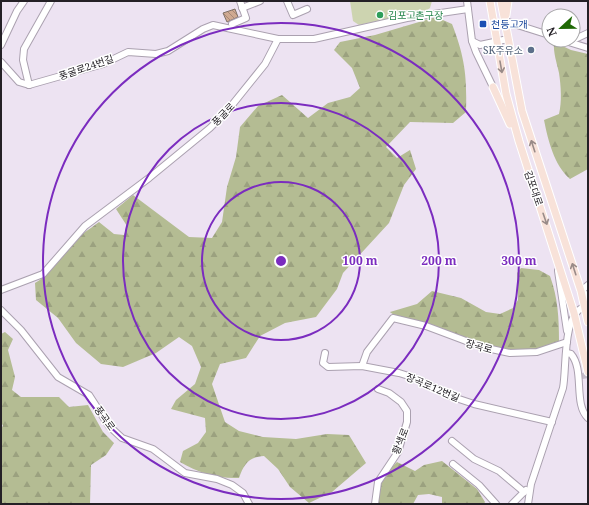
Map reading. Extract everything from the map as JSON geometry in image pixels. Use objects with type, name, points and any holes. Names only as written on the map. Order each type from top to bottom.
[{"type":"main road","name":"김포대로","points":[[490,1],[506,94],[519,141],[574,313],[583,375]]},
{"type":"main road","name":"김포대로","points":[[501,1],[522,111],[581,291],[588,322]]},
{"type":"main road","points":[[505,21],[508,1]]},
{"type":"main road","points":[[494,87],[519,141]]},
{"type":"street","points":[[1,45],[17,11],[24,1]]},
{"type":"street","points":[[29,85],[23,60],[24,49],[51,1]]},
{"type":"street","points":[[232,24],[246,18],[240,1]]},
{"type":"street","points":[[242,8],[260,1]]},
{"type":"street","points":[[287,1],[293,15],[307,9]]},
{"type":"street","points":[[467,1],[472,41],[494,87]]},
{"type":"street","points":[[278,39],[314,39],[418,16],[468,9]]},
{"type":"street","points":[[505,21],[541,32]]},
{"type":"street","name":"풍굴로24번길","points":[[29,85],[102,64],[128,52],[156,54],[168,51],[208,26],[213,25],[278,39]]},
{"type":"street","name":"풍굴로","points":[[1,290],[43,274],[85,226],[149,178],[210,128],[228,110],[265,64],[278,39]]},
{"type":"street","points":[[472,41],[480,45],[508,39]]},
{"type":"street","points":[[1,62],[19,82],[29,85]]},
{"type":"street","points":[[528,504],[531,484],[563,388],[567,353],[567,333],[554,248]]},
{"type":"street","points":[[588,285],[581,291],[588,296]]},
{"type":"street","points":[[567,333],[574,313],[578,309],[584,307]]},
{"type":"street","name":"풍곡로","points":[[1,310],[21,330],[58,376],[89,395],[109,426],[122,438],[153,449],[185,473],[217,479],[232,485],[242,493],[249,504]]},
{"type":"street","name":"장곡로","points":[[362,366],[368,352],[394,318],[426,326],[482,347],[510,353],[537,352],[567,342]]},
{"type":"street","name":"장곡로12번길","points":[[324,353],[323,363],[325,366],[362,366],[406,375],[450,396],[490,409],[552,422]]},
{"type":"street","points":[[567,353],[573,357],[583,375],[580,396],[584,414],[588,418]]},
{"type":"street","name":"황색로","points":[[375,504],[378,482],[398,452],[407,422],[407,411],[401,402],[389,393],[378,389]]},
{"type":"street","points":[[452,441],[474,459],[499,472],[524,492]]},
{"type":"street","points":[[453,464],[479,485],[496,504]]},
{"type":"street","points":[[512,504],[531,484]]},
{"type":"green space","name":"김포고촌구장","points":[[350,1],[432,1],[430,8],[427,10],[359,25],[353,21]]},
{"type":"green space","points":[[436,17],[452,24],[460,47],[465,77],[466,112],[453,123],[410,122],[386,147],[397,158],[410,150],[416,169],[404,185],[389,223],[343,273],[337,289],[316,317],[285,323],[260,336],[246,358],[220,364],[212,384],[225,422],[239,431],[263,437],[296,439],[327,434],[349,435],[366,463],[332,492],[309,503],[290,487],[278,469],[264,456],[254,458],[248,462],[239,478],[209,474],[180,462],[183,451],[198,443],[206,432],[205,418],[171,409],[176,400],[195,384],[201,367],[192,346],[179,337],[156,353],[123,367],[101,364],[76,343],[58,318],[36,300],[35,283],[51,270],[78,238],[99,222],[114,234],[124,235],[127,226],[116,209],[133,195],[189,237],[212,238],[222,222],[227,187],[236,157],[240,127],[258,106],[282,95],[308,118],[328,103],[350,97],[360,88],[352,68],[334,50],[340,42],[375,35]]},
{"type":"green space","points":[[554,48],[567,48],[588,54],[588,169],[570,179],[560,167],[552,152],[544,120],[559,114],[560,109],[560,83]]},
{"type":"green space","points":[[521,268],[539,270],[550,276],[555,292],[559,341],[540,350],[520,352],[500,350],[398,318],[390,312],[417,304],[432,291],[461,298],[486,312],[500,314],[513,308],[518,300],[517,273]]},
{"type":"green space","points":[[5,332],[13,339],[8,350],[15,377],[12,390],[21,397],[59,397],[69,407],[88,405],[103,432],[114,443],[106,455],[91,465],[90,504],[1,504],[1,428],[3,426],[1,422],[1,334]]},
{"type":"green space","points":[[442,461],[477,489],[485,502],[484,504],[442,504],[442,497],[429,494],[418,495],[413,504],[378,504],[379,486],[384,476],[397,462],[415,471],[424,465]]},
{"type":"building","points":[[235,9],[238,17],[227,22],[223,13]]},
{"type":"tunnel","points":[[582,376],[588,375]]},
{"type":"place","name":"김포고촌구장","points":[[380,15]]},
{"type":"place","name":"천등고개","points":[[483,24]]},
{"type":"place","name":"SK주유소","points":[[531,50]]}]
